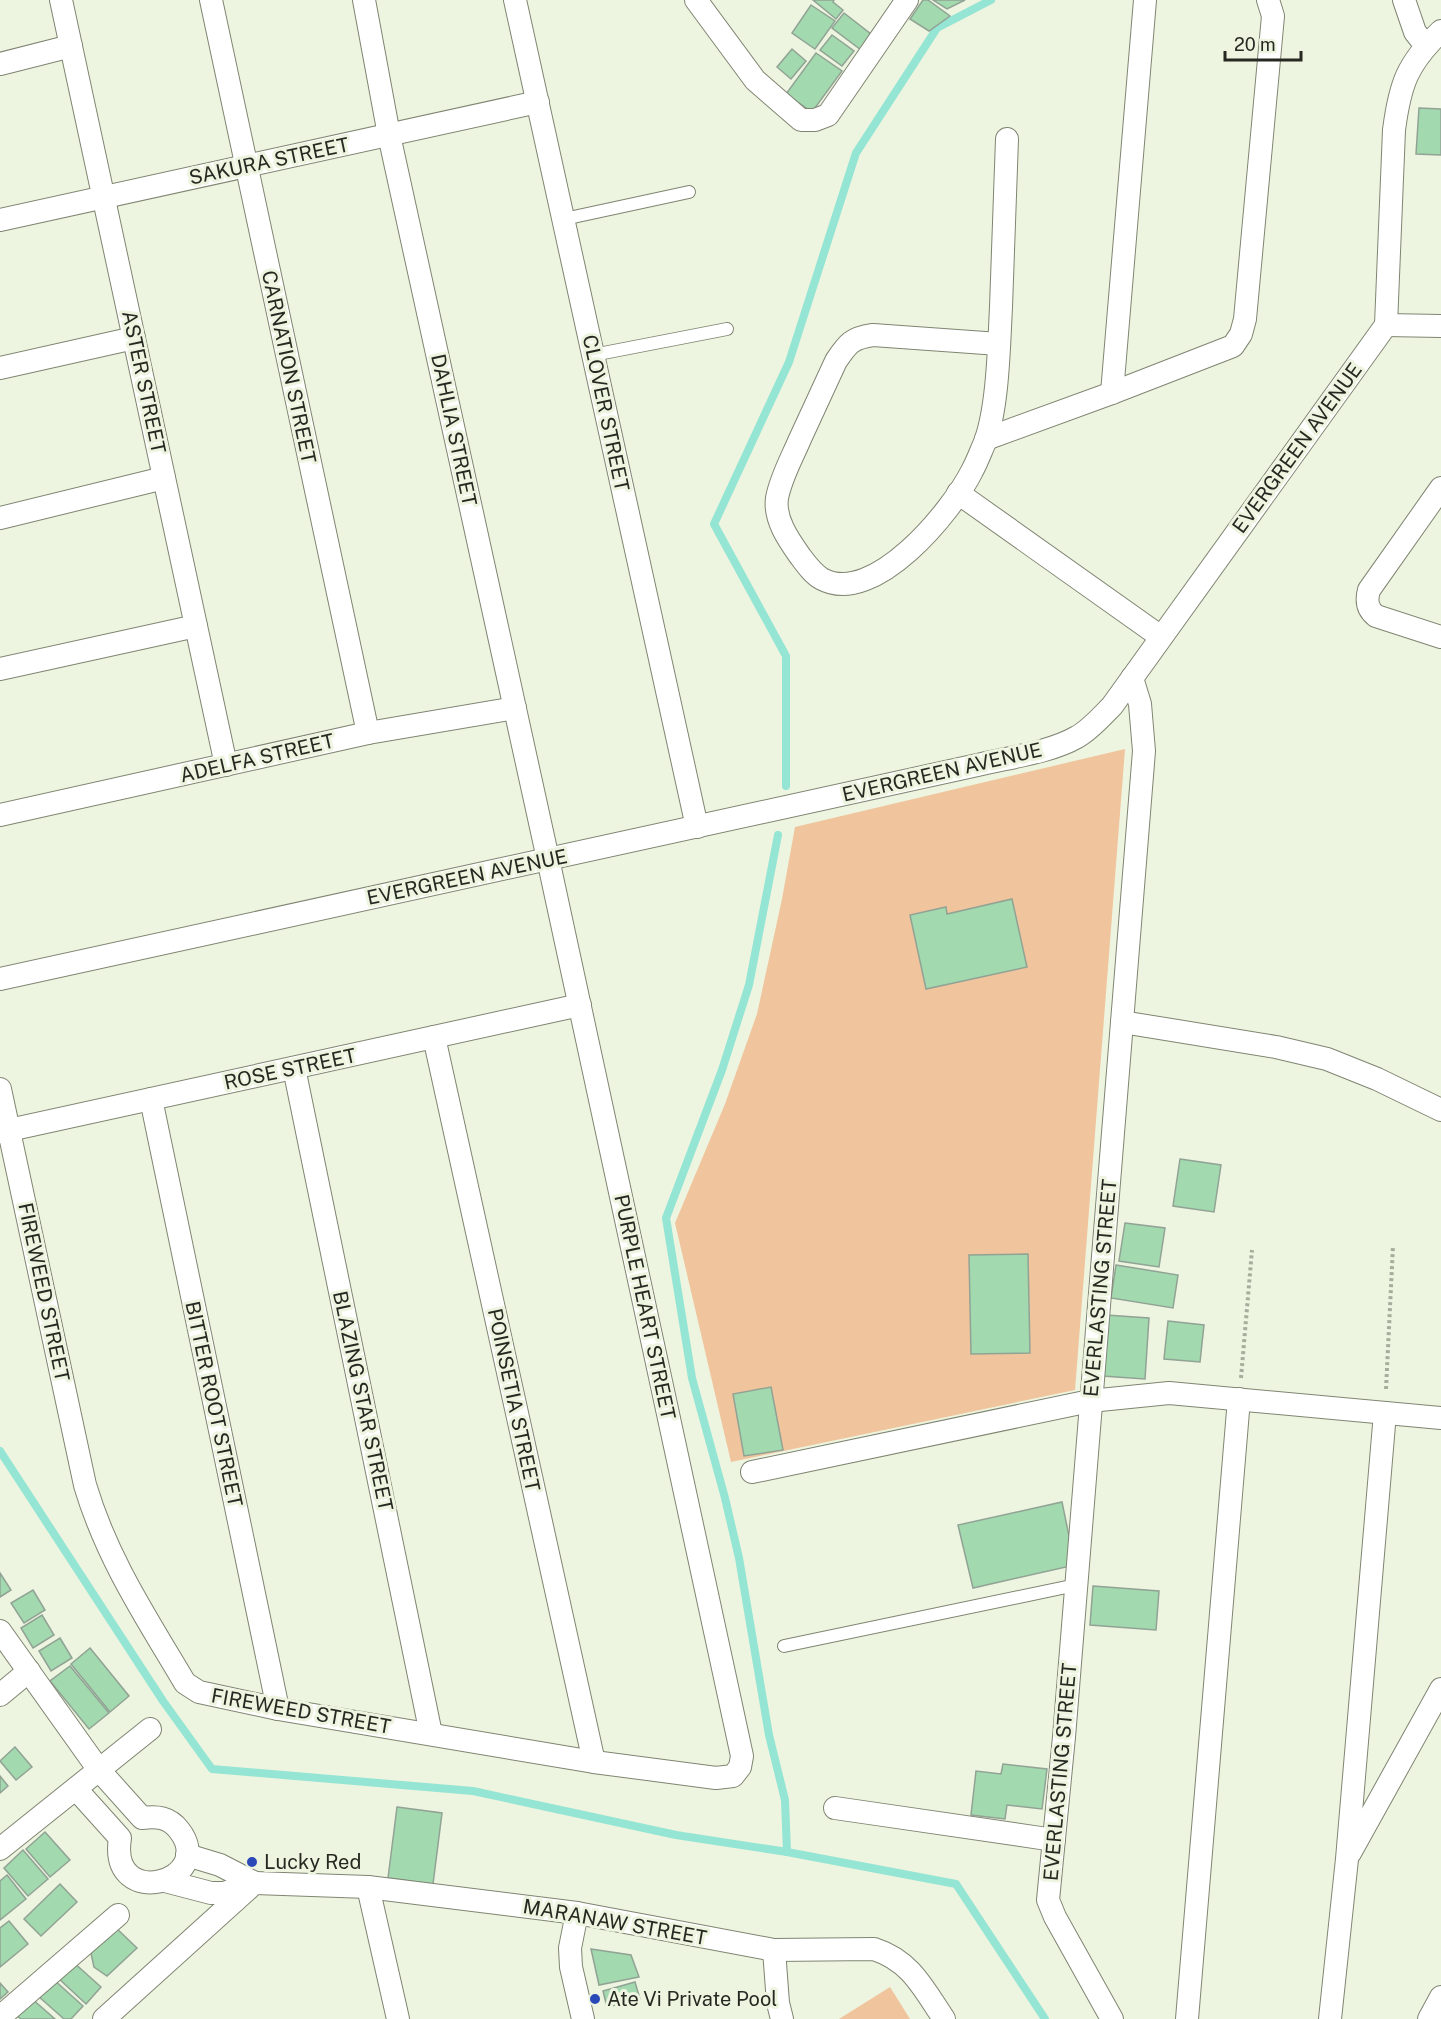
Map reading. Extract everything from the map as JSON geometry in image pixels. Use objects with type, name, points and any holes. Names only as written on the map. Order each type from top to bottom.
[{"type":"street","name":"ASTER STREET","points":[[61,0],[226,765]]},
{"type":"street","name":"CARNATION STREET","points":[[211,0],[368,733]]},
{"type":"street","name":"DAHLIA STREET","points":[[364,0],[388,135],[548,859]]},
{"type":"street","name":"CLOVER STREET","points":[[516,0],[697,827]]},
{"type":"street","points":[[696,0],[755,80],[801,120],[815,120],[828,115],[907,0]]},
{"type":"street","points":[[1112,393],[1144,0]]},
{"type":"street","points":[[986,439],[1233,346],[1241,334],[1245,319],[1273,16],[1269,0]]},
{"type":"street","points":[[1404,0],[1406,13],[1415,32],[1434,39],[1412,64],[1402,86],[1395,121],[1386,325],[1441,326]]},
{"type":"street","points":[[0,64],[71,46]]},
{"type":"street","name":"SAKURA STREET","points":[[0,220],[538,102]]},
{"type":"street","points":[[999,344],[873,335],[857,338],[844,349],[836,361],[782,479],[777,501],[779,519],[788,539],[807,565],[821,578],[839,584],[861,580],[891,567],[916,545],[958,493],[972,471],[986,439],[993,406],[999,344],[1007,139]]},
{"type":"street","name":"EVERGREEN AVENUE","points":[[0,979],[982,764],[1053,747],[1077,737],[1112,706],[1386,325]]},
{"type":"street","points":[[0,368],[134,338]]},
{"type":"street","points":[[0,518],[164,478]]},
{"type":"street","points":[[1440,491],[1369,590],[1366,598],[1371,612],[1376,616],[1441,638]]},
{"type":"street","points":[[958,493],[1161,637]]},
{"type":"street","points":[[0,669],[196,626]]},
{"type":"street","name":"EVERLASTING STREET","points":[[1112,2019],[1055,1917],[1048,1900],[1144,752],[1140,704],[1132,678]]},
{"type":"street","name":"ADELFA STREET","points":[[0,815],[368,733],[515,708]]},
{"type":"street","name":"PURPLE HEART STREET","points":[[548,859],[742,1756]]},
{"type":"street","name":"ROSE STREET","points":[[4,1131],[580,1005]]},
{"type":"street","points":[[1122,1022],[1276,1047],[1327,1059],[1377,1079],[1441,1110]]},
{"type":"street","name":"POINSETIA STREET","points":[[434,1037],[594,1762]]},
{"type":"street","name":"BLAZING STAR STREET","points":[[294,1068],[431,1734]]},
{"type":"street","name":"FIREWEED STREET","points":[[0,1089],[4,1131],[85,1485],[109,1551],[185,1683],[199,1692],[278,1709],[594,1762],[716,1778],[733,1776],[741,1767],[742,1756]]},
{"type":"street","name":"BITTER ROOT STREET","points":[[151,1099],[278,1709]]},
{"type":"street","points":[[752,1472],[1090,1401],[1169,1393],[1441,1418]]},
{"type":"street","points":[[1187,2019],[1239,1399]]},
{"type":"street","points":[[1330,2019],[1347,1859],[1385,1413]]},
{"type":"street","points":[[0,1631],[99,1770],[142,1818],[153,1816],[165,1819],[175,1824],[182,1833],[187,1855],[176,1875],[165,1881]]},
{"type":"street","points":[[0,1695],[29,1671]]},
{"type":"street","points":[[1347,1859],[1441,1689]]},
{"type":"street","points":[[0,1849],[150,1729]]},
{"type":"street","name":"MARANAW STREET","points":[[76,1789],[120,1838],[118,1849],[125,1870],[134,1878],[144,1882],[165,1881],[211,1893],[224,1893],[255,1883],[368,1887],[577,1913],[774,1950],[874,1949],[889,1954],[906,1965],[944,2019]]},
{"type":"street","points":[[835,1808],[1053,1840]]},
{"type":"street","name":"MARANAW STREET","points":[[187,1855],[220,1865],[255,1883]]},
{"type":"street","points":[[104,2019],[255,1883]]},
{"type":"street","points":[[368,1887],[398,2019]]},
{"type":"street","points":[[577,1913],[570,1948],[571,1967],[583,2019]]},
{"type":"street","points":[[0,2017],[118,1915]]},
{"type":"street","points":[[774,1950],[778,2003],[782,2019]]},
{"type":"street","points":[[1429,2019],[1441,1997]]},
{"type":"lane","points":[[564,219],[689,192]]},
{"type":"lane","points":[[593,355],[727,329]]},
{"type":"lane","points":[[784,1646],[1076,1586]]},
{"type":"path","points":[[1385,1413],[1393,1246]]},
{"type":"path","points":[[1239,1399],[1252,1250]]},
{"type":"shaded area","points":[[1125,749],[1075,1390],[731,1462],[675,1223],[725,1104],[757,1014],[795,827]]},
{"type":"shaded area","points":[[890,1987],[910,2019],[839,2019]]},
{"type":"building","points":[[813,0],[834,0],[833,2],[843,10],[836,19]]},
{"type":"building","points":[[923,0],[928,0],[950,16],[929,31],[910,19]]},
{"type":"building","points":[[933,0],[965,0],[947,9]]},
{"type":"building","points":[[811,5],[835,21],[815,49],[792,33]]},
{"type":"building","points":[[844,13],[876,38],[865,53],[832,28]]},
{"type":"building","points":[[832,35],[854,51],[842,66],[820,50]]},
{"type":"building","points":[[792,49],[806,61],[791,79],[777,67]]},
{"type":"building","points":[[816,53],[842,71],[812,112],[786,94]]},
{"type":"building","points":[[1419,108],[1441,109],[1441,155],[1416,154]]},
{"type":"building","points":[[1012,899],[1027,967],[926,989],[910,915],[946,907],[947,914]]},
{"type":"building","points":[[1180,1159],[1221,1165],[1214,1212],[1173,1206]]},
{"type":"building","points":[[1125,1223],[1165,1228],[1159,1267],[1119,1261]]},
{"type":"building","points":[[1028,1254],[1030,1353],[971,1354],[969,1255]]},
{"type":"building","points":[[1116,1265],[1178,1275],[1173,1308],[1111,1298]]},
{"type":"building","points":[[1106,1315],[1149,1318],[1145,1379],[1102,1376]]},
{"type":"building","points":[[1168,1321],[1204,1325],[1200,1362],[1164,1359]]},
{"type":"building","points":[[771,1387],[783,1450],[744,1456],[733,1394]]},
{"type":"building","points":[[1062,1502],[1075,1565],[973,1588],[958,1525]]},
{"type":"building","points":[[0,1573],[11,1590],[0,1597]]},
{"type":"building","points":[[1093,1586],[1159,1591],[1156,1630],[1090,1625]]},
{"type":"building","points":[[33,1590],[45,1610],[24,1623],[11,1603]]},
{"type":"building","points":[[42,1615],[54,1635],[33,1648],[21,1628]]},
{"type":"building","points":[[60,1638],[72,1658],[51,1671],[39,1651]]},
{"type":"building","points":[[90,1648],[129,1696],[110,1712],[71,1664]]},
{"type":"building","points":[[70,1666],[109,1713],[89,1729],[50,1681]]},
{"type":"building","points":[[15,1747],[32,1767],[16,1780],[0,1761]]},
{"type":"building","points":[[1003,1764],[1047,1769],[1042,1809],[1007,1805],[1005,1819],[971,1815],[976,1771],[1001,1774]]},
{"type":"building","points":[[0,1776],[8,1786],[0,1793]]},
{"type":"building","points":[[397,1807],[442,1813],[433,1884],[388,1878]]},
{"type":"building","points":[[45,1832],[70,1860],[50,1877],[26,1849]]},
{"type":"building","points":[[23,1850],[48,1879],[28,1896],[4,1868]]},
{"type":"building","points":[[7,1875],[26,1899],[0,1920],[0,1881]]},
{"type":"building","points":[[60,1884],[77,1902],[41,1936],[24,1919]]},
{"type":"building","points":[[9,1921],[28,1944],[0,1967],[0,1928]]},
{"type":"building","points":[[113,1925],[137,1948],[107,1976],[94,1967],[90,1949]]},
{"type":"building","points":[[591,1949],[631,1955],[639,1977],[599,1985]]},
{"type":"building","points":[[72,1961],[101,1987],[86,2004],[57,1977]]},
{"type":"building","points":[[53,1979],[83,2006],[71,2019],[64,2019],[38,1996]]},
{"type":"building","points":[[635,1982],[640,1999],[607,2007],[603,1991]]},
{"type":"building","points":[[0,1983],[8,1992],[0,1999]]},
{"type":"building","points":[[31,1998],[55,2019],[21,2019],[16,2015]]},
{"type":"waterway","points":[[786,786],[786,656],[714,524],[789,362],[856,153],[937,28],[991,0]]},
{"type":"waterway","points":[[778,835],[749,985],[722,1070],[666,1218],[692,1378],[739,1558],[769,1735],[785,1800],[787,1852]]},
{"type":"waterway","points":[[0,1451],[163,1701],[212,1769],[473,1791],[676,1835],[787,1852],[956,1884],[1045,2019]]},
{"type":"place","name":"Lucky Red","points":[[252,1862]]},
{"type":"place","name":"Ate Vi Private Pool","points":[[595,1999]]}]
